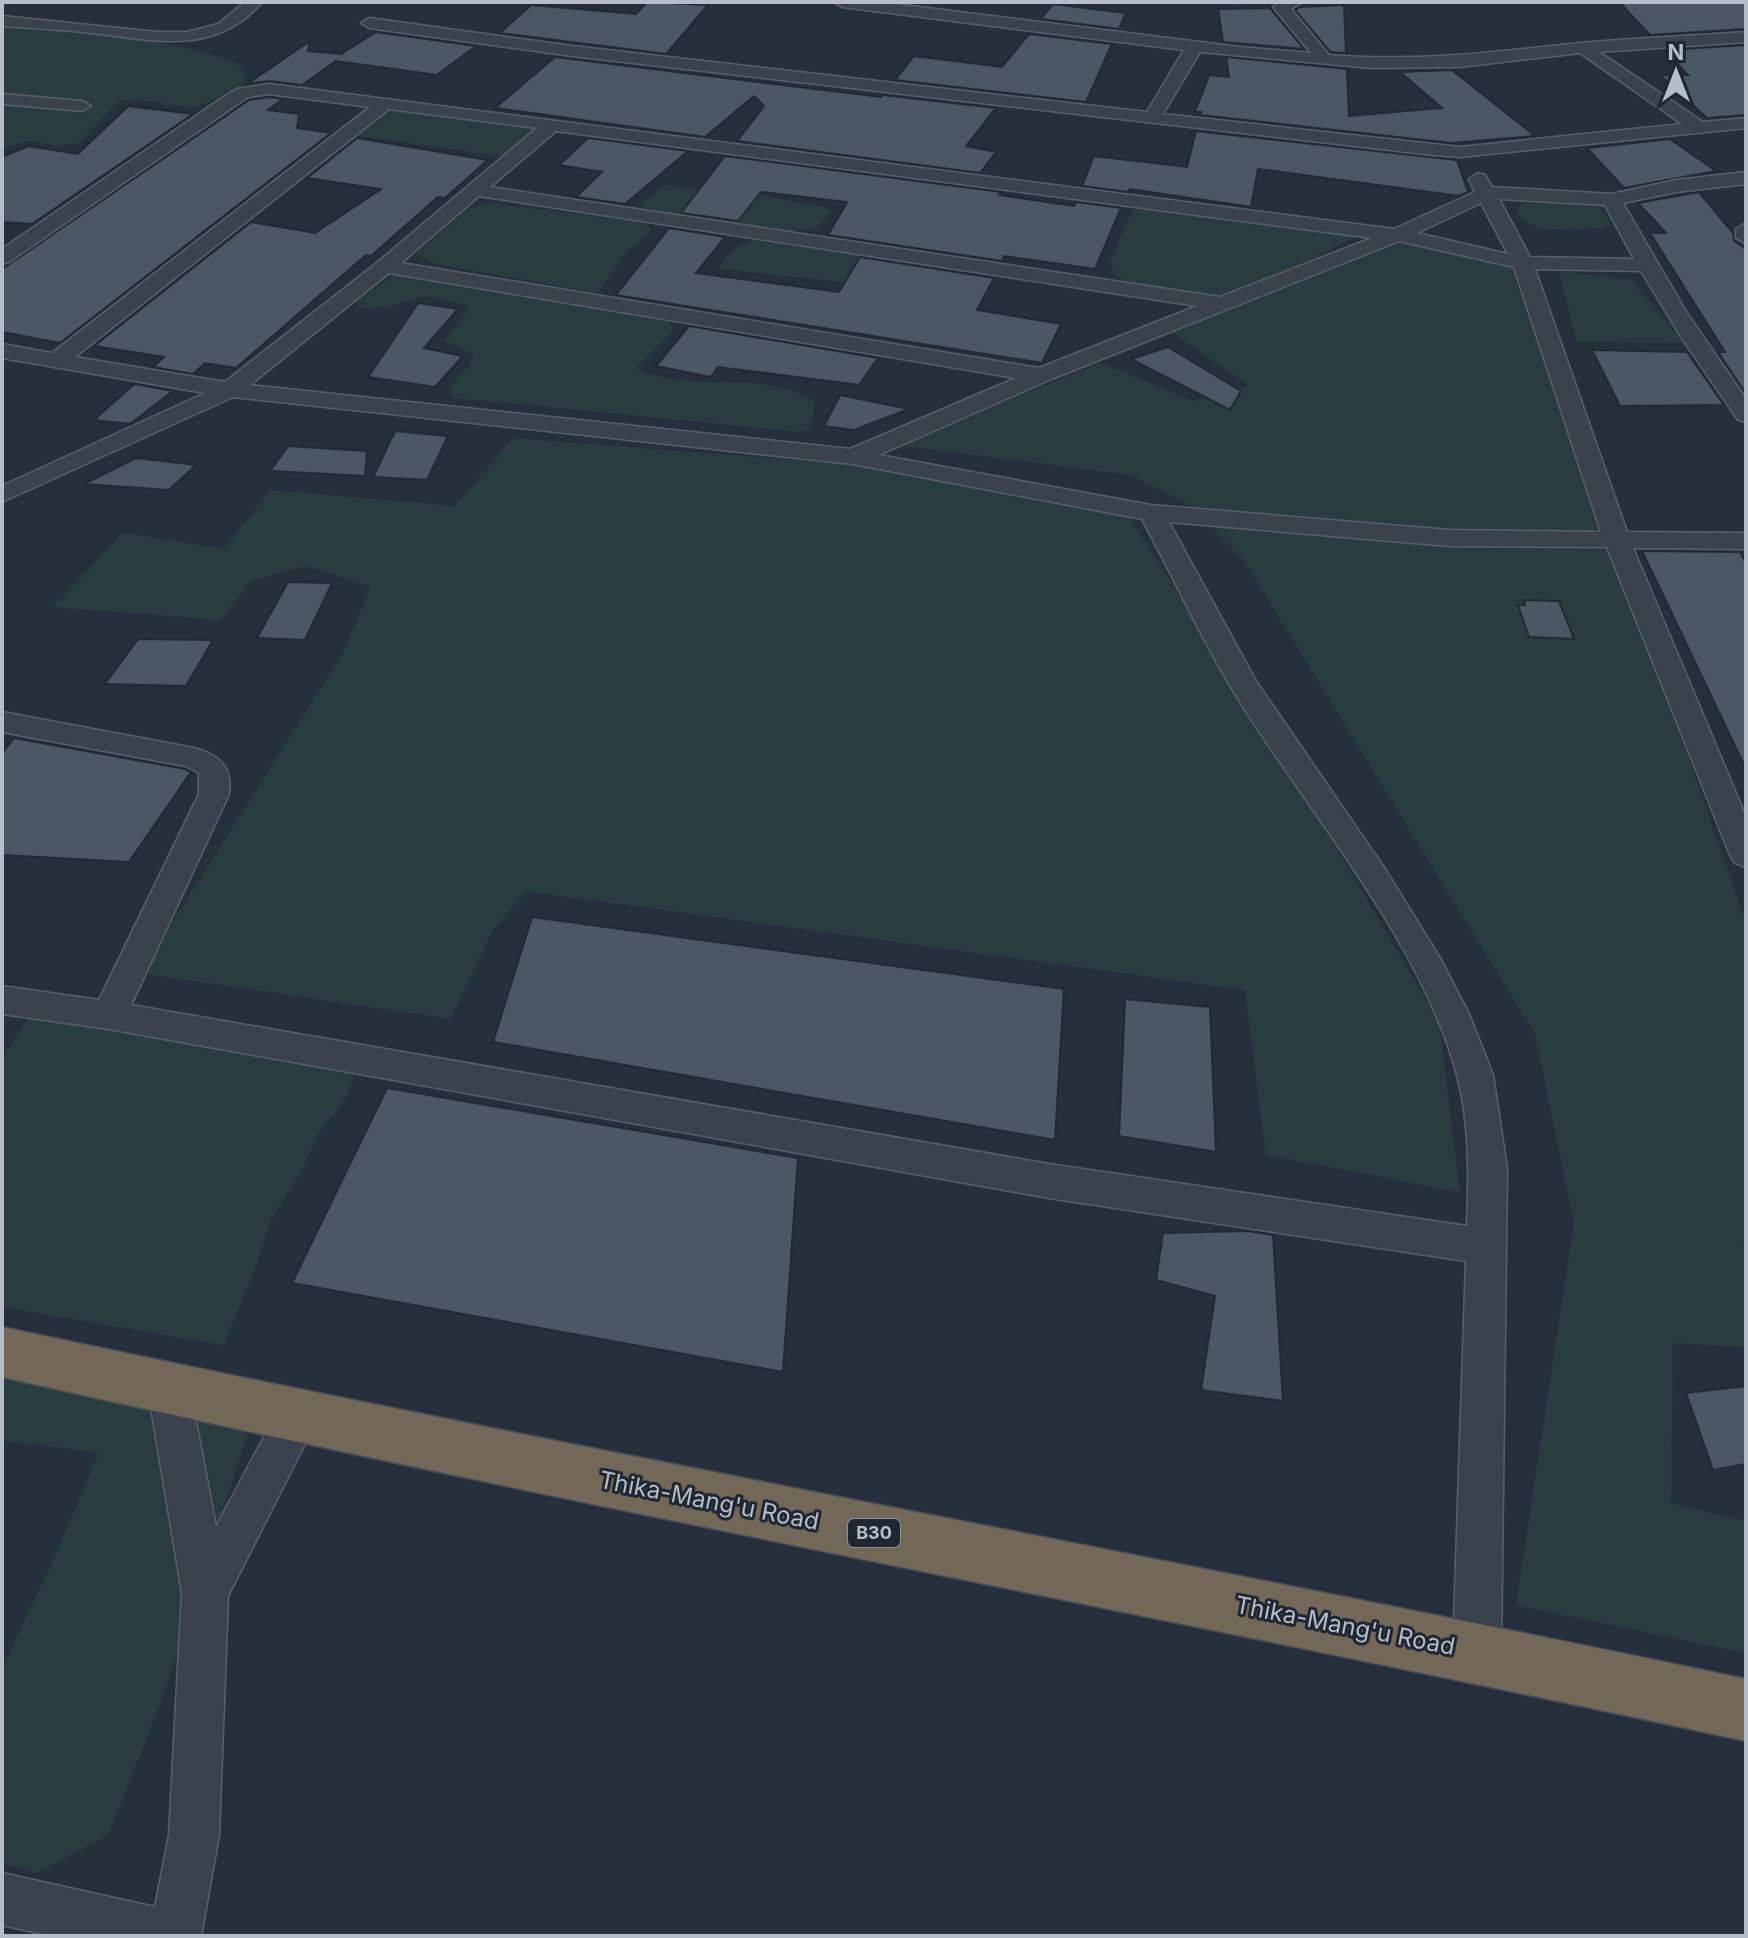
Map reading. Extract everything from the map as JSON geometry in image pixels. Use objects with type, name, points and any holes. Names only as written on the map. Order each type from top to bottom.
[{"type":"highway","name":"Thika-Mang'u Road","points":[[2,1352],[297,1418],[1477,1652],[1746,1710]]},
{"type":"street","points":[[2,21],[157,37],[188,37],[224,27],[254,2]]},
{"type":"street","points":[[842,2],[1326,61],[1459,62],[1583,48],[1746,37]]},
{"type":"street","points":[[1294,2],[1281,7],[1326,61]]},
{"type":"street","points":[[369,23],[572,51],[1460,152],[1746,123]]},
{"type":"street","points":[[1152,118],[1195,46]]},
{"type":"street","points":[[1583,48],[1698,127]]},
{"type":"street","points":[[2,258],[243,93],[269,89],[1397,235],[1523,263],[1645,265]]},
{"type":"street","points":[[2,99],[82,106]]},
{"type":"street","points":[[56,361],[385,104]]},
{"type":"street","points":[[2,495],[230,390],[385,266],[552,125]]},
{"type":"street","points":[[1460,152],[1488,193],[1523,263],[1616,538],[1746,855]]},
{"type":"street","points":[[853,457],[1041,375],[1397,235],[1488,193],[1612,200],[1676,186],[1746,178]]},
{"type":"street","points":[[475,190],[1225,304]]},
{"type":"street","points":[[1612,200],[1645,265],[1746,415]]},
{"type":"street","points":[[1746,229],[1746,238]]},
{"type":"street","points":[[385,266],[1041,375]]},
{"type":"street","points":[[2,351],[230,390],[853,457],[1151,513],[1450,538],[1746,541]]},
{"type":"street","points":[[1151,513],[1254,701],[1410,936],[1445,998],[1472,1064],[1483,1116],[1488,1169],[1477,1652]]},
{"type":"street","points":[[2,722],[204,761],[217,779],[214,794],[109,1015]]},
{"type":"street","points":[[2,1000],[109,1015],[1034,1178],[1486,1246]]},
{"type":"street","points":[[169,1390],[205,1593],[194,1835],[175,1936]]},
{"type":"street","points":[[205,1593],[297,1418]]},
{"type":"street","points":[[2,1899],[169,1936]]},
{"type":"green space","points":[[2,25],[121,36],[180,47],[237,63],[248,79],[238,89],[193,108],[133,99],[118,101],[80,142],[62,146],[26,141],[2,149]]},
{"type":"green space","points":[[388,108],[543,126],[507,157],[358,136]]},
{"type":"green space","points":[[772,160],[776,169],[754,194],[832,211],[821,223],[807,229],[772,230],[698,220],[638,206],[665,185],[716,191],[759,163]]},
{"type":"green space","points":[[488,203],[626,220],[649,225],[650,232],[626,252],[598,293],[437,264],[415,255],[469,208]]},
{"type":"green space","points":[[1522,204],[1572,204],[1600,208],[1611,224],[1602,228],[1542,228],[1522,219],[1516,210]]},
{"type":"green space","points":[[1134,207],[1357,235],[1291,269],[1236,291],[1212,295],[1183,293],[1114,276],[1110,262]]},
{"type":"green space","points":[[1388,238],[1516,261],[1746,923],[1746,1242],[1743,1243],[1746,1251],[1746,1347],[1673,1343],[1671,1504],[1746,1521],[1746,1653],[1516,1605],[1574,1223],[1535,1034],[1245,562],[1193,507],[1132,475],[895,445],[1101,363],[1193,401],[1249,385],[1173,333]]},
{"type":"green space","points":[[755,240],[871,257],[881,267],[851,283],[719,269],[733,250]]},
{"type":"green space","points":[[1559,271],[1632,280],[1683,343],[1577,342]]},
{"type":"green space","points":[[394,274],[616,310],[669,322],[674,330],[636,368],[682,380],[771,385],[793,391],[815,401],[811,427],[802,432],[454,398],[448,388],[469,366],[473,354],[444,340],[464,316],[468,305],[424,296],[389,307],[358,308],[358,301]]},
{"type":"green space","points":[[513,438],[875,466],[1125,511],[1260,719],[1439,1021],[1460,1192],[1266,1155],[1245,990],[526,891],[493,930],[451,1019],[140,973],[342,655],[371,587],[306,566],[252,581],[220,620],[53,607],[123,533],[225,549],[270,490],[455,506]]},
{"type":"green space","points":[[33,1011],[332,1060],[354,1075],[345,1099],[318,1134],[303,1169],[269,1223],[257,1264],[224,1345],[2,1307],[2,1059]]},
{"type":"green space","points":[[2,1362],[249,1430],[162,1699],[109,1834],[38,1873],[2,1863],[2,1668],[53,1561],[99,1453],[2,1440]]},
{"type":"building","points":[[647,2],[708,5],[666,54],[500,33],[531,5],[636,14]]},
{"type":"building","points":[[1619,2],[1746,2],[1746,29],[1650,35]]},
{"type":"building","points":[[1053,4],[1126,13],[1119,29],[1041,19]]},
{"type":"building","points":[[1344,5],[1346,53],[1330,52],[1295,10],[1300,7]]},
{"type":"building","points":[[1270,8],[1304,49],[1223,42],[1218,9]]},
{"type":"building","points":[[376,32],[476,46],[437,75],[336,61],[302,85],[269,81],[247,84],[310,41],[308,51],[341,54]]},
{"type":"building","points":[[1029,34],[1112,44],[1086,102],[895,80],[914,56],[1002,67]]},
{"type":"building","points":[[1746,45],[1746,115],[1707,118],[1660,75],[1688,75],[1665,50]]},
{"type":"building","points":[[555,57],[996,108],[966,146],[996,152],[980,173],[737,141],[764,106],[754,96],[705,137],[495,108]]},
{"type":"building","points":[[1226,57],[1347,69],[1349,116],[1442,108],[1400,72],[1452,70],[1535,136],[1451,143],[1200,115],[1201,112],[1195,112],[1209,75],[1229,77]]},
{"type":"building","points":[[269,97],[283,99],[268,110],[299,114],[297,128],[331,133],[60,343],[2,332],[2,269],[249,100]]},
{"type":"building","points":[[128,106],[193,114],[32,224],[2,222],[2,157],[28,146],[78,154]]},
{"type":"building","points":[[1196,131],[1457,160],[1468,192],[1459,196],[1258,169],[1251,207],[1130,189],[1128,192],[1082,186],[1094,156],[1187,167]]},
{"type":"building","points":[[357,138],[488,160],[445,198],[438,197],[371,256],[366,255],[236,368],[205,363],[193,374],[153,367],[164,357],[94,346],[251,222],[315,233],[381,189],[307,178]]},
{"type":"building","points":[[588,138],[688,151],[625,204],[576,197],[602,172],[559,165]]},
{"type":"building","points":[[1670,139],[1716,171],[1624,188],[1587,148]]},
{"type":"building","points":[[725,156],[1001,192],[999,195],[1074,206],[1076,202],[1121,208],[1095,269],[1004,256],[1002,261],[828,235],[847,202],[761,192],[738,221],[681,213]]},
{"type":"building","points":[[1699,192],[1733,233],[1734,241],[1746,249],[1746,394],[1718,352],[1725,352],[1650,233],[1666,233],[1638,203]]},
{"type":"building","points":[[669,228],[725,237],[696,273],[839,292],[860,257],[994,278],[977,310],[1061,324],[1042,363],[616,295]]},
{"type":"building","points":[[418,303],[458,309],[424,348],[463,356],[435,387],[368,377]]},
{"type":"building","points":[[689,326],[878,358],[859,385],[718,367],[711,377],[656,366]]},
{"type":"building","points":[[1168,347],[1241,391],[1230,410],[1131,359]]},
{"type":"building","points":[[1592,350],[1687,352],[1724,405],[1620,406]]},
{"type":"building","points":[[134,384],[173,391],[130,424],[94,420]]},
{"type":"building","points":[[840,395],[909,409],[854,430],[824,426]]},
{"type":"building","points":[[395,431],[448,436],[427,480],[373,477]]},
{"type":"building","points":[[288,446],[367,451],[365,476],[270,471]]},
{"type":"building","points":[[136,458],[196,465],[169,490],[84,484]]},
{"type":"building","points":[[1642,551],[1740,552],[1746,563],[1746,769]]},
{"type":"building","points":[[288,582],[332,583],[305,640],[257,638]]},
{"type":"building","points":[[1524,600],[1559,601],[1574,639],[1529,637],[1518,605],[1525,605]]},
{"type":"building","points":[[138,639],[213,640],[186,686],[105,684]]},
{"type":"building","points":[[14,738],[191,772],[129,862],[2,855],[2,753]]},
{"type":"building","points":[[532,917],[1064,989],[1055,1140],[493,1042]]},
{"type":"building","points":[[1125,999],[1210,1007],[1216,1152],[1119,1136]]},
{"type":"building","points":[[387,1088],[798,1158],[783,1372],[292,1283]]},
{"type":"building","points":[[1247,1231],[1273,1235],[1283,1401],[1201,1390],[1215,1296],[1156,1280],[1163,1233]]},
{"type":"building","points":[[1746,1386],[1746,1464],[1713,1470],[1686,1393]]}]
